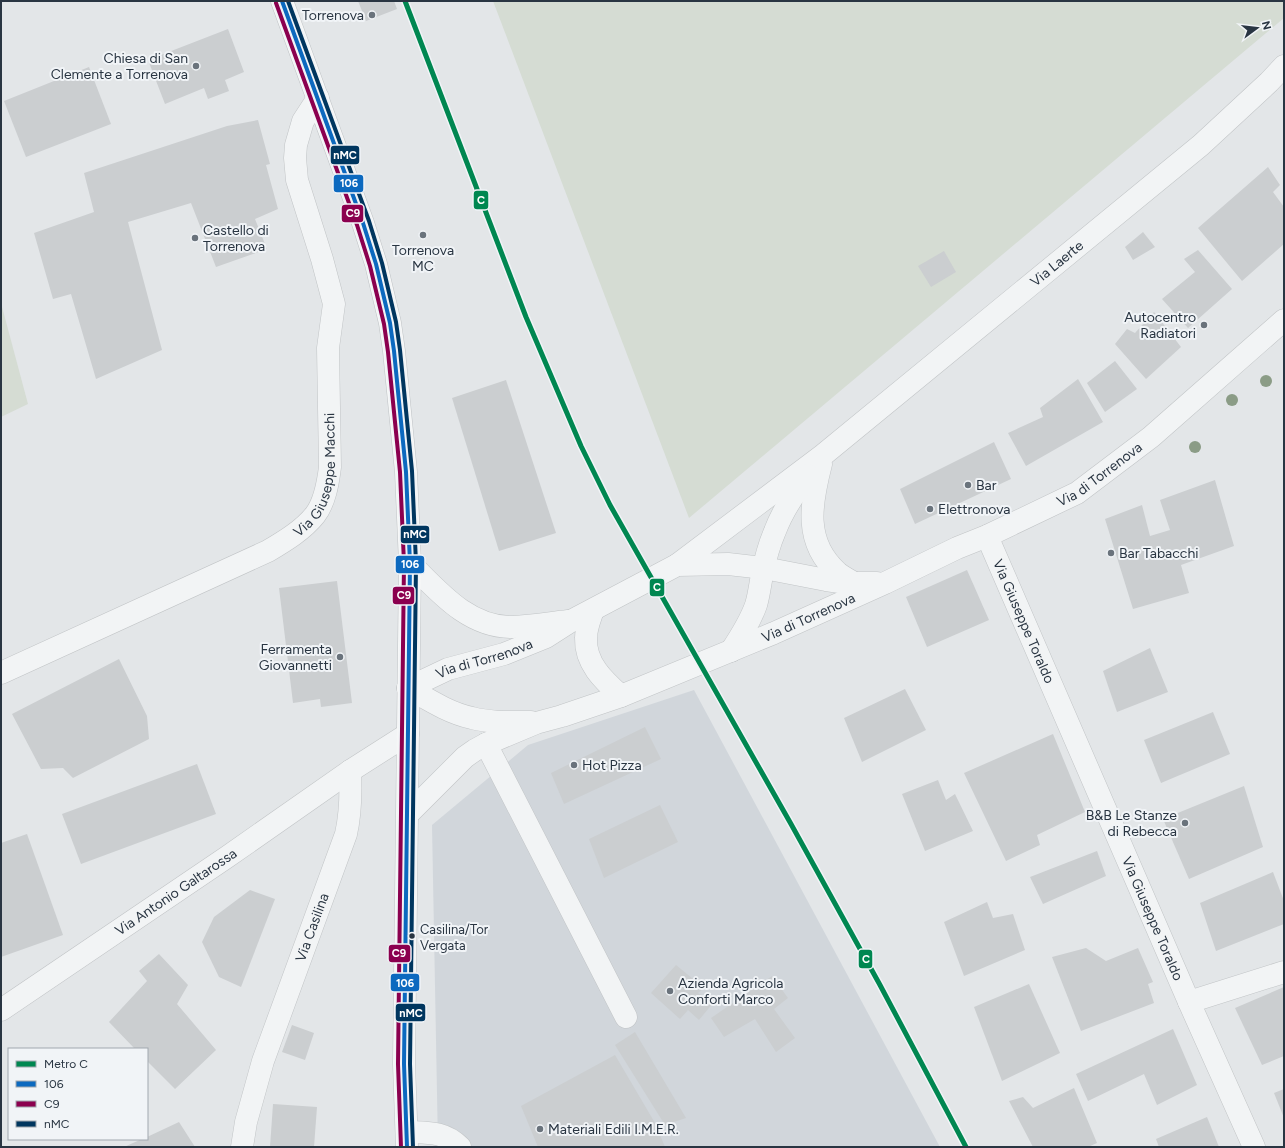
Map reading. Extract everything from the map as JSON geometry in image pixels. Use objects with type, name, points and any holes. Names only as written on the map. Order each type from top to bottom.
[{"type":"main road","points":[[282,1],[351,187],[376,264],[390,322],[394,350],[404,448],[410,563],[404,1064],[407,1139]]},
{"type":"street","name":"Via Laerte","points":[[824,455],[1201,145],[1269,82],[1284,66]]},
{"type":"street","name":"Via Giuseppe Macchi","points":[[1,674],[268,551],[294,534],[315,515],[319,508],[328,481],[330,467],[328,348],[334,304],[322,259],[297,180],[295,158],[296,145],[303,121],[318,98]]},
{"type":"street","name":"Via di Torrenova","points":[[408,814],[461,761],[474,750],[486,744],[536,722],[562,716],[621,696],[774,633],[885,583],[957,548],[987,536],[1077,493],[1151,437],[1284,320]]},
{"type":"street","points":[[677,565],[824,455]]},
{"type":"street","points":[[764,568],[775,531],[787,504],[824,455]]},
{"type":"street","points":[[824,455],[815,488],[812,505],[812,523],[822,553],[839,574],[854,583]]},
{"type":"street","name":"Via Giuseppe Toraldo","points":[[987,536],[1189,1002],[1254,1147]]},
{"type":"street","name":"Via di Torrenova","points":[[410,563],[447,600],[480,621],[499,626],[513,627],[571,621]]},
{"type":"street","name":"Via di Torrenova","points":[[408,688],[448,670],[504,654],[546,637],[571,621],[677,565],[728,564],[764,568],[826,580],[854,583],[885,583]]},
{"type":"street","name":"Via di Torrenova","points":[[731,651],[752,617],[764,568]]},
{"type":"street","points":[[593,610],[587,628],[586,638],[590,660],[601,677],[621,696]]},
{"type":"street","name":"Via di Torrenova","points":[[408,688],[438,705],[458,714],[473,718],[508,722],[536,722]]},
{"type":"street","points":[[350,771],[408,734]]},
{"type":"street","points":[[486,744],[626,1017]]},
{"type":"street","name":"Via Antonio Galtarossa","points":[[1,1010],[350,771]]},
{"type":"street","name":"Via Casilina","points":[[242,1147],[246,1122],[263,1061],[346,834],[349,821],[351,793],[350,771]]},
{"type":"street","points":[[1189,1002],[1284,972]]},
{"type":"street","points":[[407,1139],[436,1133],[444,1135],[460,1147]]},
{"type":"shaded area","points":[[493,1],[1284,1],[1284,18],[689,518]]},
{"type":"shaded area","points":[[1,303],[28,404],[1,417]]},
{"type":"shaded area","points":[[694,690],[940,1147],[438,1147],[432,825],[528,745]]},
{"type":"building","name":"Torrenova","points":[[358,1],[394,1],[397,9],[366,21]]},
{"type":"building","name":"Chiesa di San Clemente a Torrenova","points":[[228,29],[244,72],[225,80],[229,91],[208,99],[204,88],[165,104],[148,60]]},
{"type":"building","points":[[89,67],[111,124],[26,157],[4,101]]},
{"type":"building","points":[[258,120],[270,164],[266,165],[278,209],[255,219],[267,249],[216,267],[191,203],[128,222],[162,350],[96,379],[71,294],[53,299],[34,233],[94,212],[84,173],[227,126]]},
{"type":"building","points":[[1268,167],[1280,185],[1273,192],[1284,207],[1284,244],[1242,281],[1198,228]]},
{"type":"building","points":[[1143,232],[1155,247],[1133,260],[1125,247]]},
{"type":"building","points":[[1198,250],[1232,289],[1188,328],[1162,299],[1195,272],[1184,259]]},
{"type":"building","points":[[944,251],[956,272],[931,287],[918,266]]},
{"type":"building","points":[[1154,312],[1181,347],[1146,379],[1115,344],[1127,329],[1135,333]]},
{"type":"building","points":[[1115,361],[1137,389],[1105,412],[1087,383]]},
{"type":"building","points":[[1078,379],[1103,422],[1026,466],[1008,433],[1043,417],[1040,408]]},
{"type":"building","points":[[506,380],[556,533],[499,551],[452,398]]},
{"type":"building","points":[[994,442],[1011,479],[915,524],[900,489]]},
{"type":"building","points":[[1215,480],[1234,546],[1181,565],[1189,593],[1133,609],[1105,519],[1142,505],[1150,536],[1170,530],[1160,500]]},
{"type":"building","points":[[967,570],[989,620],[927,647],[906,597]]},
{"type":"building","points":[[337,581],[352,703],[321,707],[320,699],[293,703],[279,588]]},
{"type":"building","points":[[1150,648],[1168,692],[1117,712],[1103,671]]},
{"type":"building","points":[[119,659],[147,716],[149,739],[73,778],[63,768],[41,769],[12,714]]},
{"type":"building","points":[[905,689],[926,730],[862,762],[844,718]]},
{"type":"building","points":[[1213,712],[1230,754],[1161,783],[1144,740]]},
{"type":"building","points":[[645,727],[661,759],[564,804],[551,773]]},
{"type":"building","points":[[1053,734],[1085,812],[1037,835],[1040,845],[1006,861],[964,773]]},
{"type":"building","points":[[197,764],[216,814],[81,864],[62,814]]},
{"type":"building","points":[[938,780],[946,800],[955,794],[973,831],[925,851],[902,794]]},
{"type":"building","points":[[1244,786],[1263,847],[1189,879],[1163,819]]},
{"type":"building","points":[[660,805],[678,842],[604,878],[589,839]]},
{"type":"building","points":[[27,834],[63,935],[1,957],[1,843]]},
{"type":"building","points":[[1097,851],[1106,876],[1043,904],[1030,877]]},
{"type":"building","points":[[1273,872],[1284,901],[1284,924],[1216,951],[1200,903]]},
{"type":"building","points":[[250,890],[275,899],[241,987],[219,977],[202,942],[214,917]]},
{"type":"building","points":[[987,902],[993,918],[1013,914],[1025,950],[964,976],[944,922]]},
{"type":"building","points":[[1086,948],[1106,961],[1138,948],[1153,982],[1148,984],[1154,1003],[1081,1031],[1052,957]]},
{"type":"building","points":[[159,954],[188,985],[177,1004],[216,1050],[175,1089],[148,1062],[148,1048],[134,1048],[109,1022],[147,981],[139,971]]},
{"type":"building","points":[[676,965],[704,988],[698,993],[713,1003],[699,1020],[688,1010],[680,1019],[651,993]]},
{"type":"building","points":[[772,976],[788,998],[774,1009],[795,1038],[776,1052],[755,1019],[724,1037],[711,1018]]},
{"type":"building","points":[[1029,984],[1060,1053],[1002,1081],[974,1007]]},
{"type":"building","points":[[1284,987],[1284,1056],[1262,1065],[1235,1008]]},
{"type":"building","points":[[292,1025],[314,1033],[305,1060],[282,1052]]},
{"type":"building","points":[[1173,1029],[1197,1085],[1157,1105],[1144,1074],[1088,1101],[1076,1074]]},
{"type":"building","points":[[635,1032],[686,1118],[665,1125],[615,1045]]},
{"type":"building","points":[[615,1055],[655,1123],[665,1147],[538,1147],[521,1106]]},
{"type":"building","points":[[1074,1088],[1097,1143],[1088,1147],[1033,1147],[1009,1101],[1023,1097],[1033,1108]]},
{"type":"building","points":[[1284,1089],[1284,1118],[1274,1093]]},
{"type":"building","points":[[273,1104],[317,1107],[314,1147],[270,1147]]},
{"type":"building","points":[[1207,1117],[1219,1147],[1159,1147],[1156,1139]]},
{"type":"building","points":[[179,1122],[195,1147],[124,1147],[140,1140],[148,1140],[148,1137]]},
{"type":"metro line","name":"C","points":[[405,1],[526,317],[581,446],[610,505],[791,824],[880,985],[966,1147]]},
{"type":"transit line","name":"106","points":[[282,1],[363,223],[376,264],[390,323],[394,351],[406,472],[410,563],[404,1064],[407,1147]]},
{"type":"transit line","name":"nMC","points":[[288,1],[369,221],[382,263],[396,322],[400,350],[412,471],[416,563],[410,1064],[413,1147]]},
{"type":"transit line","name":"C9","points":[[276,3],[357,225],[370,266],[384,324],[388,352],[400,472],[404,563],[398,1064],[401,1147]]},
{"type":"place","name":"Torrenova","points":[[372,15]]},
{"type":"place","name":"Chiesa di San Clemente a Torrenova","points":[[196,66]]},
{"type":"place","name":"Torrenova MC","points":[[423,235]]},
{"type":"place","name":"Castello di Torrenova","points":[[195,238]]},
{"type":"place","name":"Autocentro Radiatori","points":[[1204,325]]},
{"type":"place","name":"Bar","points":[[968,485]]},
{"type":"place","name":"Elettronova","points":[[930,509]]},
{"type":"place","name":"Bar Tabacchi","points":[[1111,553]]},
{"type":"place","name":"Ferramenta Giovannetti","points":[[340,657]]},
{"type":"place","name":"Hot Pizza","points":[[574,765]]},
{"type":"place","name":"B&B Le Stanze di Rebecca","points":[[1185,823]]},
{"type":"place","name":"Casilina/Tor Vergata","points":[[412,936]]},
{"type":"place","name":"Azienda Agricola Conforti Marco","points":[[670,991]]},
{"type":"place","name":"Materiali Edili I.M.E.R.","points":[[540,1129]]}]
